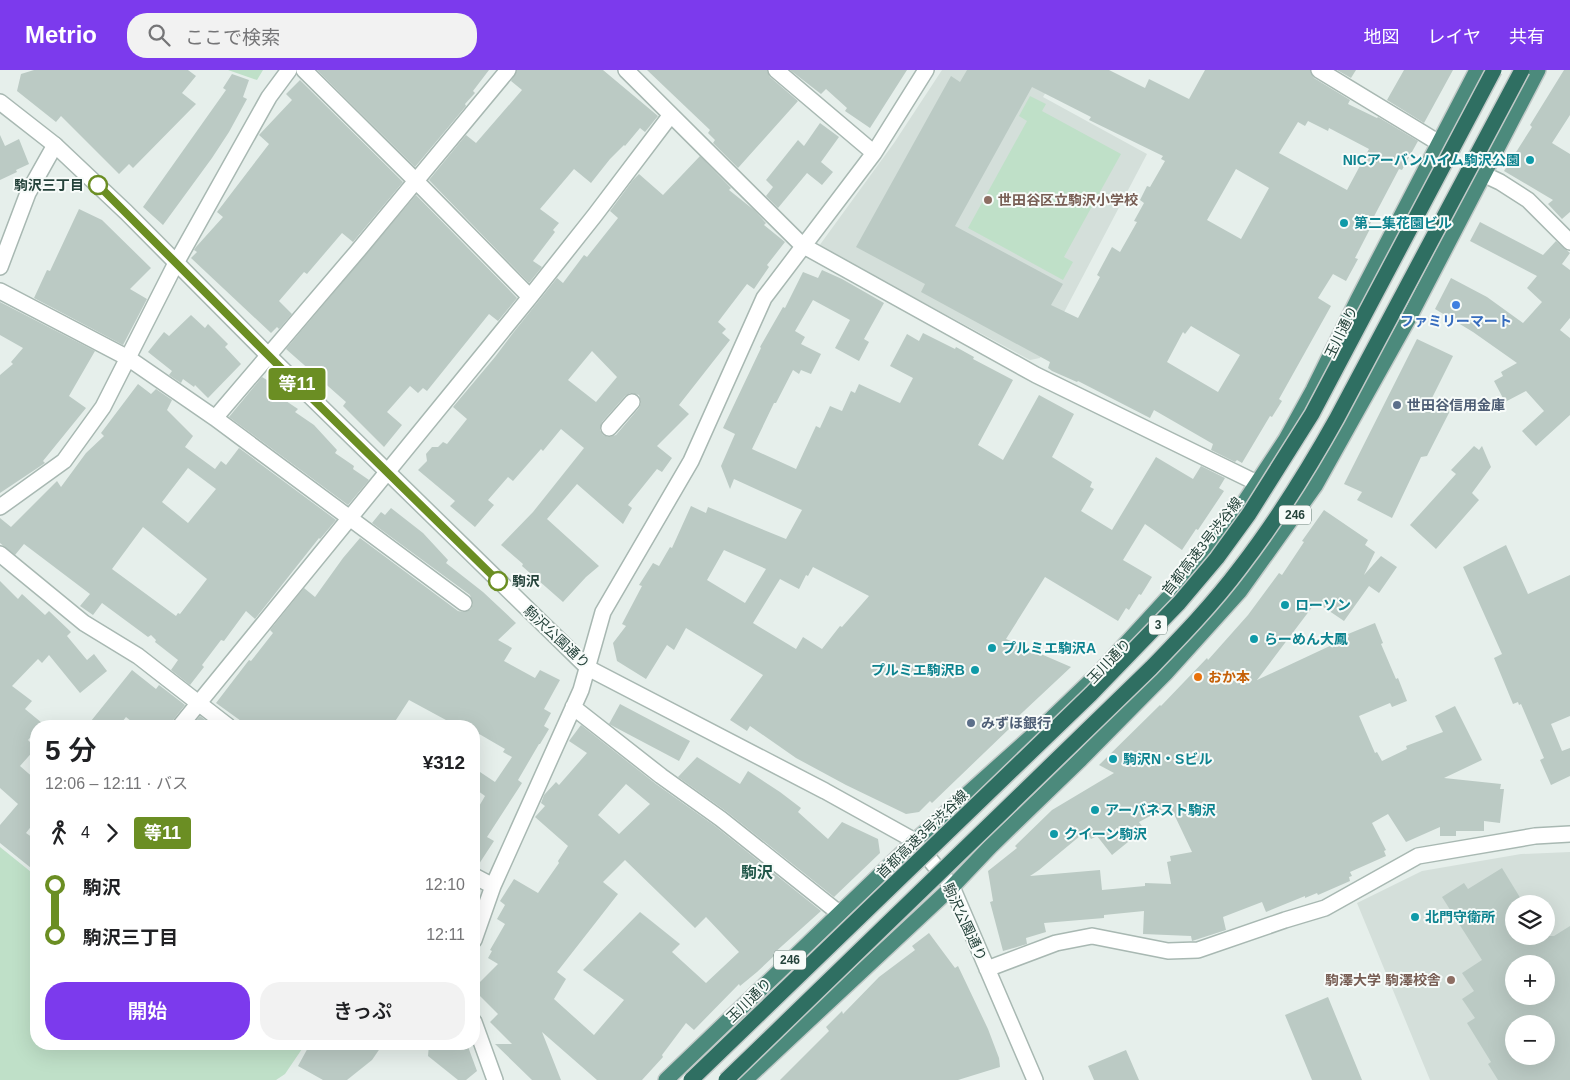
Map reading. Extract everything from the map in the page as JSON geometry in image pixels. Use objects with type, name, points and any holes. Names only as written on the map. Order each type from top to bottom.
[{"type":"highway","name":"玉川通り","points":[[666,1080],[915,841],[1098,674],[1198,565],[1234,518],[1286,440],[1477,70]]},
{"type":"highway","name":"首都高速3号渋谷線","points":[[691,1080],[1128,657],[1179,603],[1217,558],[1250,514],[1312,414],[1494,70]]},
{"type":"highway","name":"3","points":[[726,1080],[1145,674],[1197,620],[1240,569],[1318,452],[1522,70]]},
{"type":"highway","name":"246","points":[[745,1080],[952,887],[1166,673],[1240,592],[1314,486],[1410,316],[1538,70]]},
{"type":"street","points":[[0,507],[64,461],[103,406],[176,263],[269,97],[289,70]]},
{"type":"street","points":[[304,70],[530,297]]},
{"type":"street","points":[[214,418],[356,253],[508,70]]},
{"type":"street","points":[[626,70],[670,116],[802,245],[1036,374],[1257,483]]},
{"type":"street","points":[[776,70],[874,153]]},
{"type":"street","points":[[480,923],[493,886],[581,690],[603,612],[691,461],[764,298],[802,245],[874,153],[926,70]]},
{"type":"street","points":[[1319,70],[1439,143]]},
{"type":"street","name":"駒沢公園通り","points":[[0,102],[55,145],[126,212],[387,473],[588,668],[825,791],[915,841],[952,887],[1035,1080]]},
{"type":"street","points":[[185,720],[530,297],[670,116]]},
{"type":"street","points":[[0,267],[28,193],[55,145]]},
{"type":"street","points":[[1483,174],[1500,182],[1528,200],[1570,242]]},
{"type":"street","points":[[0,291],[128,358],[214,418],[464,602]]},
{"type":"street","points":[[608,428],[632,402]]},
{"type":"street","points":[[0,554],[84,622],[138,656],[221,720]]},
{"type":"street","points":[[573,708],[665,779],[721,819],[839,913]]},
{"type":"street","points":[[987,969],[1056,943],[1092,936],[1168,951],[1198,950],[1325,908],[1418,856],[1534,836],[1570,834]]},
{"type":"street","points":[[480,879],[493,886]]},
{"type":"street","points":[[480,1039],[495,1080]]},
{"type":"shaded area","name":"世田谷区立駒沢小学校","points":[[942,70],[1059,70],[1043,97],[1147,154],[1040,358],[1030,360],[819,246],[894,143]]},
{"type":"shaded area","name":"駒澤大学 駒澤校舎","points":[[1570,852],[1570,1080],[1430,1080],[1357,903],[1422,871],[1521,854]]},
{"type":"green space","points":[[228,70],[263,70],[257,80]]},
{"type":"green space","points":[[1030,96],[1046,104],[1042,111],[1121,154],[1064,257],[1073,262],[1063,280],[968,228],[1027,121],[1019,116]]},
{"type":"green space","points":[[0,847],[30,871],[30,1050],[301,1050],[285,1074],[276,1080],[0,1080]]},
{"type":"building","points":[[34,70],[188,70],[196,76],[182,93],[196,104],[133,168],[129,164],[119,174],[61,116],[56,122],[17,91],[21,74]]},
{"type":"building","points":[[317,70],[489,70],[473,91],[475,93],[465,104],[466,106],[415,167]]},
{"type":"building","points":[[517,70],[603,70],[658,116],[645,132],[640,128],[625,146],[610,159],[591,183],[574,169],[540,209],[559,223],[553,230],[555,232],[533,261],[542,267],[529,283],[429,180],[466,135],[476,143],[522,90],[511,81]]},
{"type":"building","points":[[647,70],[767,70],[770,77],[798,101],[738,168],[713,143],[715,140],[708,133],[710,130]]},
{"type":"building","points":[[790,70],[907,70],[870,128],[845,111],[847,108],[826,89],[821,94]]},
{"type":"building","points":[[967,70],[1109,70],[1145,88],[1149,79],[1189,99],[1205,70],[1310,70],[1314,78],[1350,100],[1348,104],[1378,117],[1418,141],[1402,170],[1399,169],[1370,224],[1372,225],[1355,258],[1358,259],[1346,281],[1333,274],[1318,298],[1331,306],[1279,399],[1282,401],[1272,417],[1270,416],[1242,463],[1237,460],[1235,462],[1211,450],[1213,444],[1154,410],[1150,418],[1078,381],[1052,371],[1048,368],[1050,362],[921,292],[925,284],[856,247],[951,76],[960,82]],"holes":[[[1032,87],[1091,117],[1089,120],[1163,156],[1161,159],[1165,161],[1150,187],[1147,186],[1140,200],[1144,203],[1134,221],[1137,222],[1120,252],[1112,247],[1097,275],[1100,277],[1078,318],[1051,305],[1063,284],[955,226]],[[1308,121],[1328,131],[1329,128],[1369,149],[1347,190],[1279,153],[1298,122],[1305,126]],[[1236,169],[1269,188],[1241,239],[1207,220]],[[1191,326],[1240,355],[1218,392],[1167,362],[1183,332],[1185,334]]]},
{"type":"building","points":[[1337,70],[1356,70],[1351,78]]},
{"type":"building","points":[[1404,70],[1453,70],[1424,123],[1387,100]]},
{"type":"building","points":[[1564,70],[1570,70],[1570,115],[1552,143],[1570,154],[1570,212],[1562,219],[1548,204],[1553,200],[1504,171],[1532,127],[1530,125]]},
{"type":"building","points":[[232,74],[249,80],[243,97],[247,99],[212,158],[163,225],[143,207],[226,90],[223,88]]},
{"type":"building","points":[[300,80],[403,182],[353,242],[342,233],[307,274],[304,272],[279,301],[292,314],[279,329],[277,327],[271,333],[191,258],[197,252],[194,250],[196,247],[223,217],[217,212],[269,144],[259,135],[292,100],[286,94]]},
{"type":"building","points":[[820,123],[839,137],[821,162],[833,172],[822,185],[807,173],[778,208],[766,196],[773,187],[766,180],[798,140],[804,146]]},
{"type":"building","points":[[0,135],[5,146],[19,139],[29,164],[0,180]]},
{"type":"building","points":[[700,156],[731,188],[729,190],[754,210],[766,223],[764,225],[785,242],[767,265],[769,267],[754,289],[747,284],[718,322],[726,329],[722,333],[730,340],[679,405],[689,414],[657,446],[672,458],[662,472],[657,469],[628,505],[632,508],[623,524],[577,484],[547,519],[599,566],[563,602],[501,545],[533,512],[584,448],[561,429],[543,451],[541,449],[513,481],[508,477],[488,500],[494,505],[475,527],[450,506],[455,501],[418,470],[427,461],[426,454],[432,447],[438,447],[443,442],[447,444],[467,419],[453,407],[557,278],[563,283],[584,255],[587,257],[618,218],[610,211],[633,180],[639,174],[663,195]],"holes":[[[592,351],[617,377],[596,402],[568,380]],[[630,393],[639,395],[641,403],[639,408],[616,435],[608,437],[603,435],[600,430],[602,422],[625,396]]]},
{"type":"building","points":[[416,195],[517,298],[498,321],[489,314],[427,391],[423,388],[418,393],[410,386],[387,412],[402,425],[384,447],[343,406],[346,402],[286,349]]},
{"type":"building","points":[[79,209],[102,220],[151,268],[130,289],[147,299],[123,345],[34,298],[47,270],[50,271]]},
{"type":"building","points":[[1480,222],[1543,255],[1556,241],[1570,253],[1562,264],[1570,270],[1570,318],[1560,330],[1570,338],[1570,415],[1536,446],[1522,431],[1544,411],[1526,391],[1505,402],[1494,381],[1503,376],[1501,372],[1517,363],[1473,332],[1435,309],[1451,278],[1487,297],[1523,323],[1542,302],[1527,288],[1537,276],[1470,241]]},
{"type":"building","points":[[822,270],[884,303],[864,339],[869,342],[859,361],[835,348],[850,320],[813,300],[795,331],[805,337],[801,344],[821,354],[811,374],[801,370],[799,374],[793,370],[776,403],[774,403],[752,449],[796,469],[816,426],[820,428],[830,406],[842,411],[851,391],[855,393],[859,384],[900,403],[913,378],[890,366],[907,334],[919,341],[923,333],[955,349],[956,347],[974,357],[973,359],[1013,380],[978,445],[1003,460],[1039,395],[1074,414],[1052,457],[1092,482],[1090,487],[1094,489],[1081,511],[1112,530],[1156,457],[1193,479],[1201,466],[1225,478],[1219,488],[1224,491],[1182,550],[1145,524],[1123,560],[1152,577],[1141,595],[1139,594],[1129,610],[1126,608],[1118,621],[1045,577],[1006,639],[1071,667],[1008,726],[1010,728],[932,803],[930,801],[919,812],[906,814],[846,785],[796,758],[750,726],[747,731],[730,720],[763,675],[686,628],[674,650],[667,645],[646,679],[617,661],[613,643],[626,626],[622,624],[642,586],[639,585],[653,563],[659,566],[670,547],[672,548],[691,506],[706,513],[708,507],[786,539],[802,510],[734,479],[730,489],[721,466],[735,434],[723,428],[760,347],[783,307],[785,308],[803,272],[818,278]],"holes":[[[724,550],[766,569],[745,603],[707,580]],[[813,567],[869,596],[842,627],[840,626],[822,649],[803,637],[796,649],[753,623],[780,579],[799,589],[806,575],[808,576]]]},
{"type":"building","points":[[0,302],[95,351],[69,396],[86,408],[43,461],[45,463],[0,493],[0,375],[13,364],[11,362],[23,348],[0,335]]},
{"type":"building","points":[[191,315],[205,328],[208,324],[228,344],[225,347],[241,364],[208,398],[195,385],[194,387],[183,379],[181,383],[169,375],[172,371],[148,352],[164,332],[169,336]]},
{"type":"building","points":[[1417,339],[1453,356],[1432,398],[1452,407],[1427,456],[1421,457],[1392,518],[1357,500],[1362,492],[1344,484]]},
{"type":"building","points":[[262,377],[272,383],[270,385],[286,396],[283,399],[298,409],[295,412],[314,425],[337,450],[335,453],[354,466],[353,469],[369,480],[348,505],[229,417]]},
{"type":"building","points":[[138,384],[151,394],[156,389],[172,400],[167,410],[193,436],[185,447],[215,469],[221,461],[226,465],[239,448],[336,520],[319,538],[255,619],[246,611],[224,641],[221,640],[202,665],[204,667],[190,685],[171,670],[178,660],[155,642],[156,640],[151,635],[148,637],[102,603],[93,615],[80,606],[90,594],[24,544],[15,555],[0,543],[0,518],[11,527],[57,481],[61,487],[86,453],[104,436],[101,433]],"holes":[[[188,468],[216,489],[188,523],[162,502]],[[143,527],[207,579],[180,614],[178,613],[176,616],[112,569]]]},
{"type":"building","points":[[1474,446],[1479,450],[1482,446],[1491,467],[1472,493],[1479,500],[1436,549],[1410,525],[1456,474],[1451,470]]},
{"type":"building","points":[[391,508],[423,533],[448,560],[446,563],[483,592],[516,623],[498,640],[512,648],[504,661],[535,678],[540,670],[560,680],[544,709],[551,713],[544,726],[549,729],[518,780],[522,783],[487,837],[494,841],[480,862],[480,805],[485,796],[480,792],[480,772],[495,782],[512,757],[503,752],[505,749],[480,734],[480,720],[446,720],[409,700],[396,720],[240,720],[216,703],[249,660],[251,661],[273,633],[270,630],[304,588],[315,597],[360,538],[458,611],[463,612],[471,609],[473,604],[470,595],[372,523],[381,512],[385,515]]},
{"type":"building","points":[[1324,510],[1368,540],[1365,545],[1375,552],[1364,575],[1381,556],[1397,567],[1379,593],[1369,586],[1344,621],[1316,602],[1257,680],[1349,637],[1348,634],[1375,623],[1383,643],[1381,644],[1407,701],[1392,707],[1390,703],[1359,716],[1375,753],[1377,752],[1382,761],[1407,749],[1406,746],[1443,732],[1435,716],[1455,706],[1482,760],[1444,778],[1501,784],[1500,789],[1504,789],[1500,823],[1484,821],[1484,831],[1456,831],[1456,836],[1440,836],[1440,827],[1406,842],[1388,814],[1372,823],[1386,850],[1384,851],[1386,856],[1350,872],[1352,876],[1349,877],[1350,881],[1318,895],[1317,893],[1305,898],[1305,896],[1266,912],[1262,902],[1223,917],[1226,930],[1192,941],[1191,936],[1143,934],[1144,911],[1104,915],[1104,918],[1044,923],[1046,932],[1026,938],[1027,944],[1003,951],[990,902],[993,901],[988,871],[1017,848],[1015,846],[1052,810],[1114,773],[1099,765],[1161,706],[1207,658],[1208,660],[1248,615],[1279,573],[1282,575],[1304,542],[1302,541]],"holes":[[[1167,807],[1171,813],[1173,812],[1192,852],[1170,856],[1171,861],[1167,862],[1171,884],[1145,883],[1145,886],[1102,890],[1100,870],[1030,876],[1086,831],[1091,839],[1097,836],[1112,855],[1144,829],[1139,822]]]},
{"type":"building","points":[[1506,545],[1528,594],[1570,575],[1570,716],[1551,724],[1562,751],[1570,748],[1570,776],[1551,785],[1540,760],[1544,758],[1521,704],[1519,705],[1518,702],[1513,704],[1494,658],[1502,654],[1463,567]]},
{"type":"building","points":[[0,581],[18,599],[22,594],[45,615],[49,611],[71,632],[67,636],[87,660],[94,654],[107,671],[80,693],[49,655],[42,663],[38,659],[12,686],[32,701],[25,709],[38,720],[30,720],[30,738],[28,740],[30,742],[30,755],[20,766],[30,775],[30,828],[26,833],[30,836],[30,867],[0,843],[0,825],[18,804],[0,788]]},
{"type":"building","points":[[132,670],[156,689],[159,685],[185,705],[173,720],[130,720],[126,717],[124,720],[92,720]]},
{"type":"building","points":[[620,704],[690,741],[679,761],[609,724]]},
{"type":"building","points":[[200,716],[205,720],[197,720]]},
{"type":"building","points":[[581,725],[656,784],[715,826],[821,911],[773,954],[775,955],[757,972],[740,986],[739,984],[694,1030],[686,1023],[662,1055],[663,1057],[642,1080],[597,1080],[542,1032],[561,1080],[532,1080],[495,1044],[512,1044],[490,1022],[498,1014],[480,996],[480,982],[498,964],[488,958],[492,951],[490,950],[505,924],[497,919],[505,905],[500,901],[514,879],[538,893],[559,863],[558,861],[568,846],[535,817],[545,806],[541,803],[544,795],[556,782],[559,785],[587,753],[569,741]],"holes":[[[626,784],[650,804],[619,834],[598,815]],[[625,860],[695,928],[706,917],[739,952],[706,983],[672,952],[680,944],[640,912],[583,970],[624,1000],[594,1035],[554,999],[566,979],[557,972],[618,894],[603,882]]]},
{"type":"building","points":[[697,757],[740,784],[748,771],[801,808],[798,812],[828,839],[842,822],[878,839],[880,853],[834,897],[727,812],[678,777]]},
{"type":"building","points":[[1502,868],[1518,895],[1505,895],[1505,945],[1555,945],[1555,935],[1570,926],[1570,1080],[1498,1080],[1488,1064],[1491,1062],[1467,1023],[1475,1018],[1462,999],[1474,991],[1462,973],[1482,960],[1442,897],[1464,883],[1468,889]]},
{"type":"building","points":[[929,933],[955,968],[958,966],[988,1029],[999,1058],[1000,1067],[958,1080],[780,1080],[829,1031],[826,1027],[842,1011],[843,1014],[879,977],[915,950],[912,946]]},
{"type":"building","points":[[1328,997],[1362,1080],[1312,1080],[1285,1015]]},
{"type":"building","points":[[307,1050],[379,1050],[372,1060],[347,1080],[323,1080],[298,1066]]},
{"type":"building","points":[[428,1050],[469,1050],[477,1071],[466,1080],[458,1080],[428,1056]]},
{"type":"building","points":[[1126,1050],[1139,1080],[1094,1080],[1088,1066]]},
{"type":"bus line","name":"等11","points":[[98,185],[498,581]]},
{"type":"place","name":"NICアーバンハイム駒沢公園","points":[[1530,160]]},
{"type":"place","name":"駒沢三丁目","points":[[98,185]]},
{"type":"place","name":"世田谷区立駒沢小学校","points":[[988,200]]},
{"type":"place","name":"第二集花園ビル","points":[[1344,223]]},
{"type":"place","name":"ファミリーマート","points":[[1456,305]]},
{"type":"place","name":"世田谷信用金庫","points":[[1397,405]]},
{"type":"place","name":"駒沢","points":[[498,581]]},
{"type":"place","name":"ローソン","points":[[1285,605]]},
{"type":"place","name":"らーめん大鳳","points":[[1254,639]]},
{"type":"place","name":"プルミエ駒沢A","points":[[992,648]]},
{"type":"place","name":"プルミエ駒沢B","points":[[975,670]]},
{"type":"place","name":"おか本","points":[[1198,677]]},
{"type":"place","name":"みずほ銀行","points":[[971,723]]},
{"type":"place","name":"駒沢N・Sビル","points":[[1113,759]]},
{"type":"place","name":"アーバネスト駒沢","points":[[1095,810]]},
{"type":"place","name":"クイーン駒沢","points":[[1054,834]]},
{"type":"place","name":"北門守衛所","points":[[1415,917]]},
{"type":"place","name":"駒澤大学 駒澤校舎","points":[[1451,980]]},
{"type":"district","name":"駒沢","points":[[757,872]]}]
